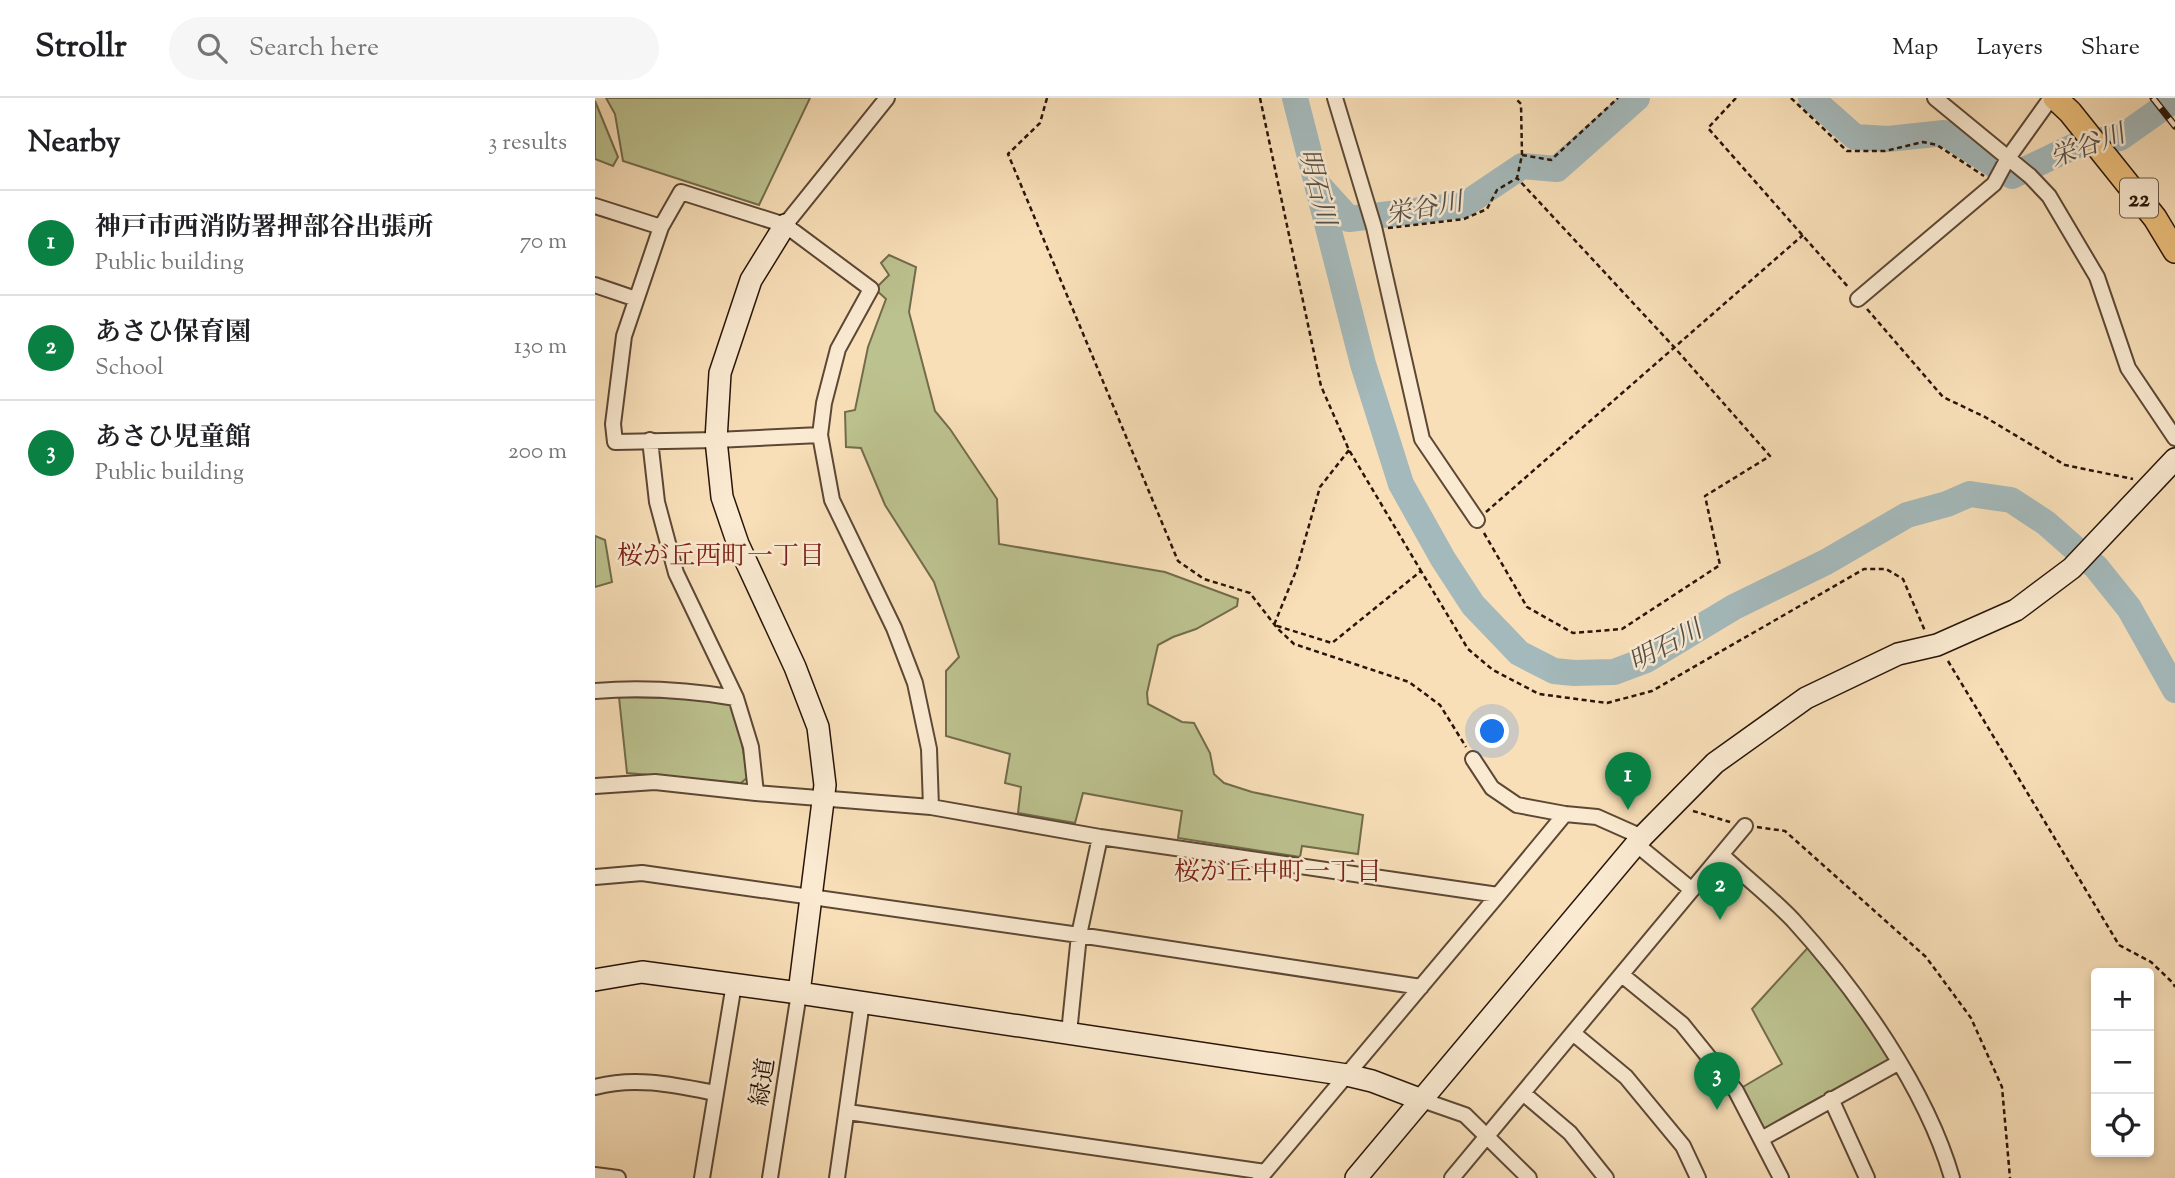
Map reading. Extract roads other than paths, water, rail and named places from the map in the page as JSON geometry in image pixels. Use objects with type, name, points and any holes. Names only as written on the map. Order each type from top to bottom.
[{"type":"main road","name":"22","points":[[2053,98],[2092,140],[2155,218],[2175,251]]},
{"type":"street","points":[[799,992],[825,785],[818,727],[795,667],[738,544],[722,497],[716,440],[720,373],[751,280],[785,225],[887,98]]},
{"type":"street","points":[[1335,98],[1374,229],[1422,439],[1477,520]]},
{"type":"street","points":[[1935,98],[2004,170],[2030,176],[2059,210],[2097,277],[2128,368],[2175,439]]},
{"type":"street","points":[[1858,299],[2004,170],[2053,98]]},
{"type":"street","points":[[820,435],[615,442],[613,424],[624,336],[661,227],[681,192],[785,225],[871,289],[838,349],[824,403],[820,435],[832,500],[894,628],[915,683],[929,749],[931,807]]},
{"type":"street","points":[[595,206],[661,227]]},
{"type":"street","points":[[595,285],[636,299]]},
{"type":"street","points":[[650,440],[657,502],[676,573],[736,698],[751,747],[755,793]]},
{"type":"street","points":[[1356,1178],[1639,840],[1715,763],[1806,698],[1898,654],[1937,645],[2016,610],[2072,568],[2175,459]]},
{"type":"street","points":[[595,691],[640,688],[695,691],[736,698]]},
{"type":"street","points":[[1473,759],[1492,788],[1517,806],[1597,817],[1639,840],[1692,890]]},
{"type":"street","points":[[595,786],[655,782],[931,807],[1100,838],[1498,895]]},
{"type":"street","points":[[848,1112],[1262,1175],[1565,814]]},
{"type":"street","points":[[1452,1178],[1745,826]]},
{"type":"street","points":[[1069,1033],[1079,935],[1100,838]]},
{"type":"street","points":[[1722,855],[1792,919],[1857,998],[1920,1100],[1952,1178]]},
{"type":"street","points":[[595,877],[642,873],[1421,987]]},
{"type":"street","points":[[595,980],[642,972],[799,992],[1347,1075],[1372,1081],[1465,1115],[1529,1178]]},
{"type":"street","points":[[1622,975],[1682,1024],[1736,1091],[1763,1138],[1781,1178]]},
{"type":"street","points":[[702,1178],[734,984]]},
{"type":"street","name":"緑道","points":[[770,1178],[799,992]]},
{"type":"street","points":[[837,1178],[862,1002]]},
{"type":"street","points":[[1573,1033],[1626,1077],[1683,1146],[1698,1178]]},
{"type":"street","points":[[1763,1138],[1898,1063]]},
{"type":"street","points":[[595,1087],[612,1083],[664,1082],[715,1093]]},
{"type":"street","points":[[1523,1093],[1570,1133],[1606,1178]]},
{"type":"street","points":[[1831,1099],[1867,1178]]},
{"type":"street","points":[[595,1175],[618,1178]]},
{"type":"waterway","name":"明石川","points":[[1295,98],[1363,364],[1401,484],[1443,559],[1473,605],[1519,653],[1554,671],[1614,672],[1646,660],[1734,607],[1826,562],[1907,515],[1947,504],[1970,494],[2011,500],[2046,523],[2096,567],[2129,608],[2175,690]]},
{"type":"waterway","name":"栄谷川","points":[[1320,187],[1349,219],[1464,205],[1522,166],[1557,169],[1637,98]]},
{"type":"waterway","name":"栄谷川","points":[[1811,98],[1855,137],[1888,139],[1944,133],[2012,176],[2081,143],[2120,138],[2175,99]]},
{"type":"railway","points":[[2153,98],[2175,126]]},
{"type":"place","name":"神戸市西消防署押部谷出張所","points":[[1628,810]]},
{"type":"place","name":"あさひ保育園","points":[[1720,920]]},
{"type":"place","name":"あさひ児童館","points":[[1717,1110]]},
{"type":"district","name":"桜が丘西町一丁目","points":[[721,555]]},
{"type":"district","name":"桜が丘中町一丁目","points":[[1278,871]]}]
